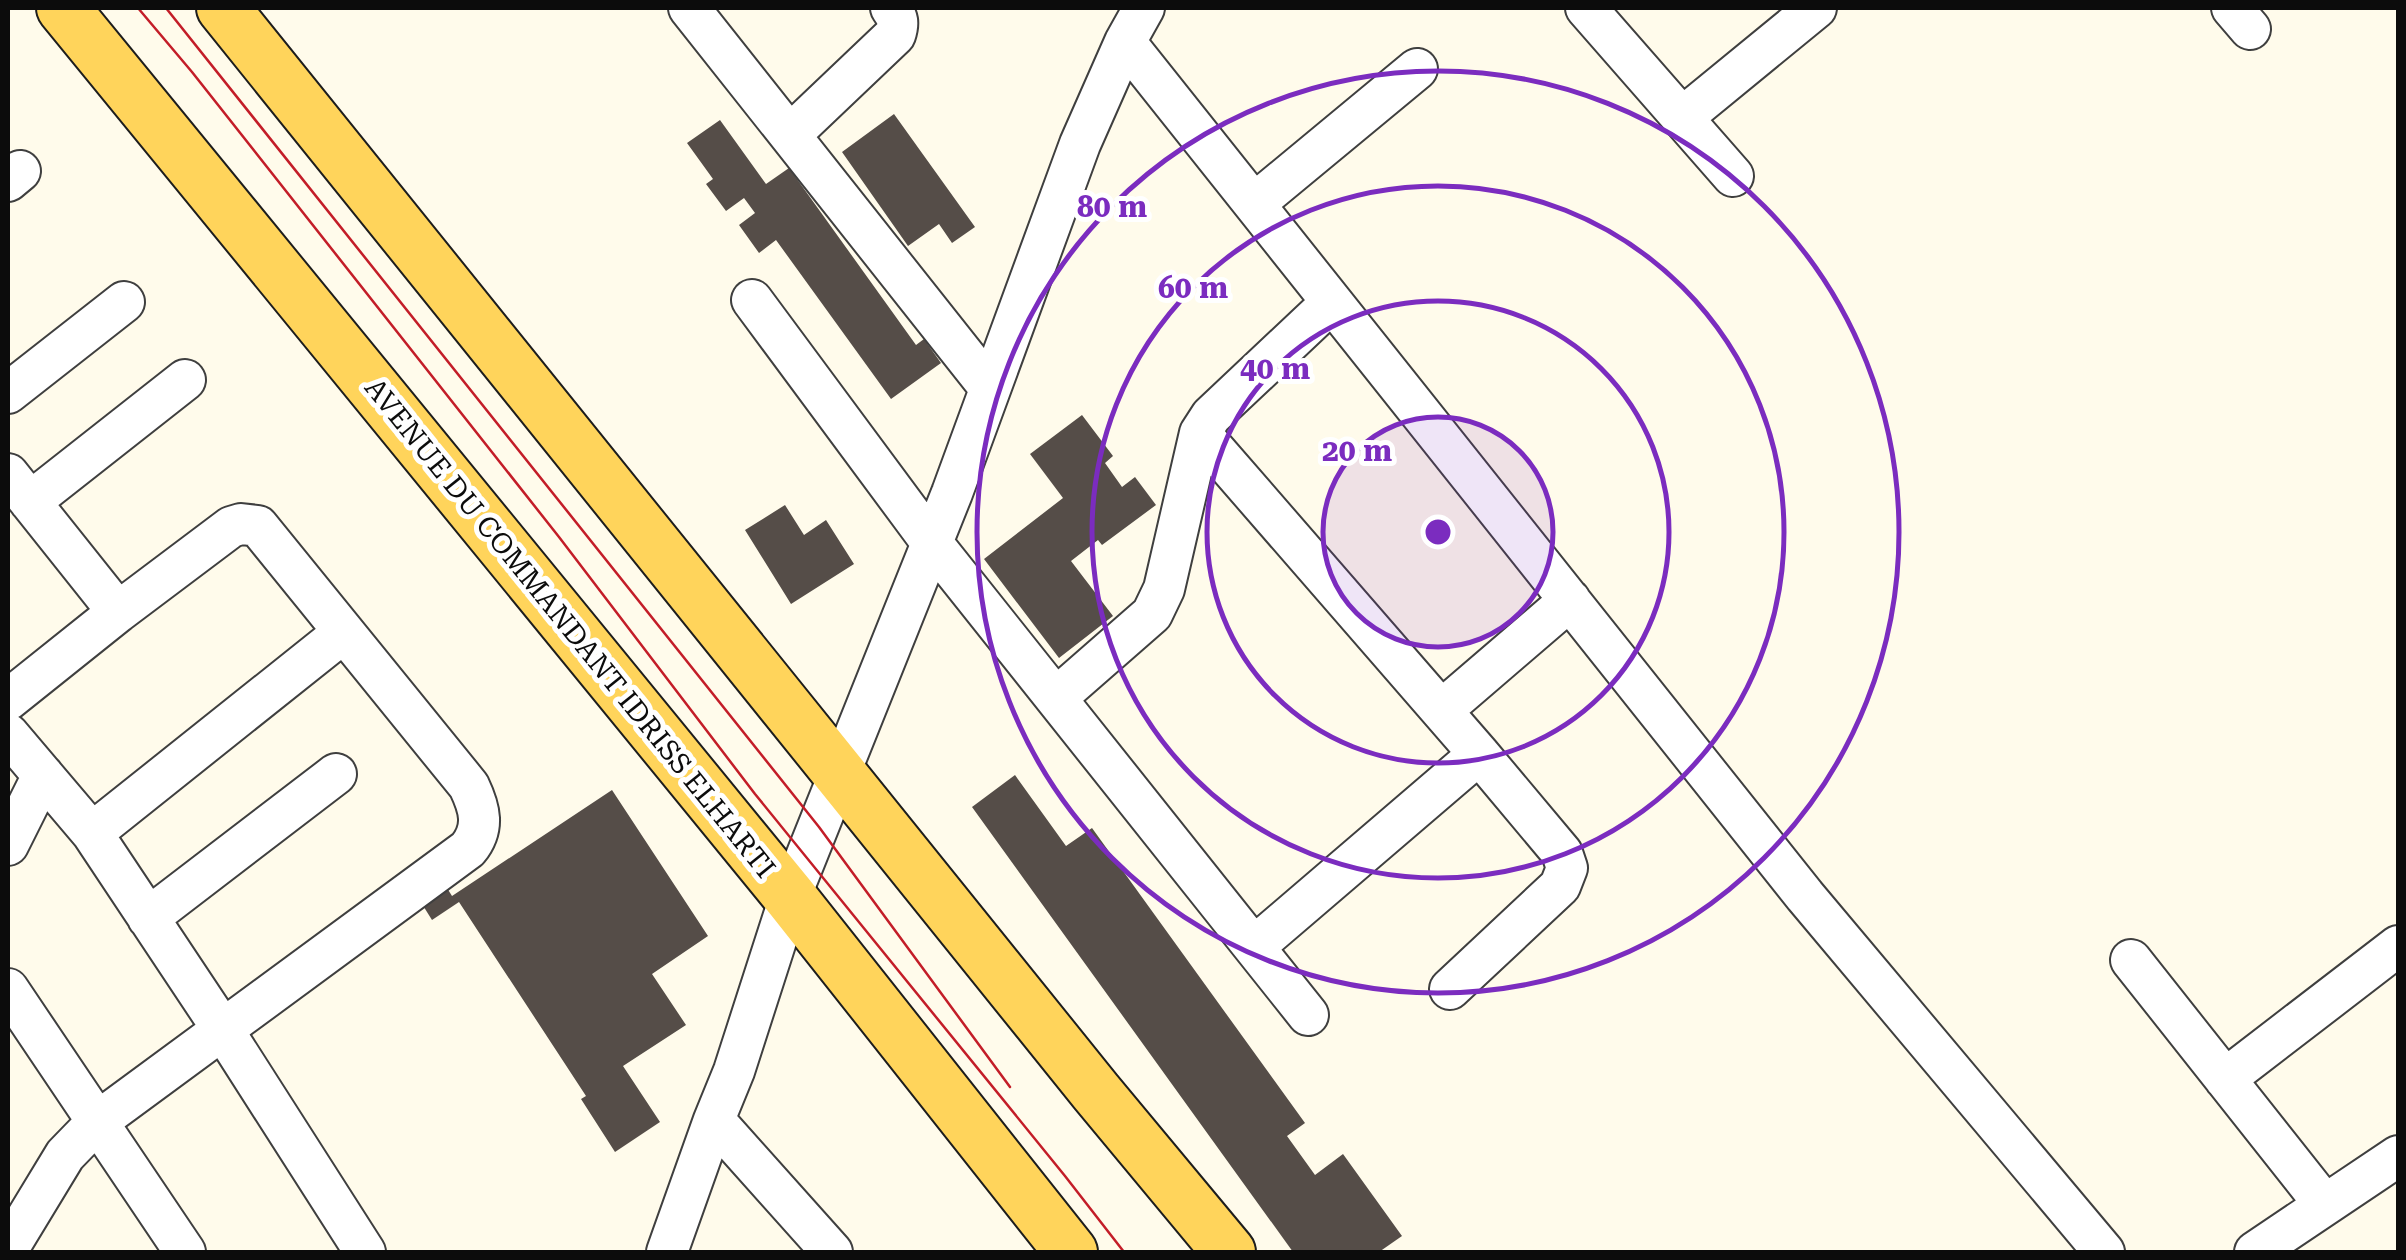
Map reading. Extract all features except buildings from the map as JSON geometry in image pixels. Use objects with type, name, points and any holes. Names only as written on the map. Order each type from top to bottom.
[{"type":"main road","name":"AVENUE DU COMMANDANT IDRISS ELHARTI","points":[[64,8],[790,897],[1072,1252]]},
{"type":"main road","points":[[223,8],[1229,1252]]},
{"type":"street","points":[[689,8],[990,388]]},
{"type":"street","points":[[791,134],[894,35],[897,17],[891,8]]},
{"type":"street","points":[[1586,8],[1733,176]]},
{"type":"street","points":[[1684,117],[1816,8]]},
{"type":"street","points":[[1132,20],[1254,204],[1804,896],[2104,1252]]},
{"type":"street","points":[[667,1252],[734,1071],[790,897],[932,543],[1080,144],[1132,20]]},
{"type":"street","points":[[1254,204],[1417,69]]},
{"type":"street","points":[[752,300],[932,543],[1308,1014]]},
{"type":"street","points":[[8,394],[124,302]]},
{"type":"street","points":[[1056,698],[1152,614],[1164,589],[1200,432],[1211,416],[1332,302]]},
{"type":"street","points":[[118,612],[19,488],[185,380]]},
{"type":"street","points":[[1200,432],[1562,852],[1567,868],[1560,886],[1450,989]]},
{"type":"street","points":[[8,700],[231,527],[258,526],[469,786],[479,806],[480,823],[476,840],[468,849],[97,1122],[65,1155],[8,1248]]},
{"type":"street","points":[[1442,710],[1570,600]]},
{"type":"street","points":[[92,833],[344,632]]},
{"type":"street","points":[[8,734],[92,833],[365,1252]]},
{"type":"street","points":[[1255,946],[1479,754]]},
{"type":"street","points":[[148,918],[336,774]]},
{"type":"street","points":[[8,845],[43,775]]},
{"type":"street","points":[[2225,1079],[2398,946]]},
{"type":"street","points":[[2131,960],[2325,1205]]},
{"type":"street","points":[[8,989],[185,1252]]},
{"type":"street","points":[[714,1120],[832,1252]]},
{"type":"street","points":[[2255,1252],[2398,1156]]},
{"type":"tram line","points":[[138,8],[559,537],[755,794],[1124,1252]]},
{"type":"tram line","points":[[166,8],[819,827],[1010,1087]]}]
